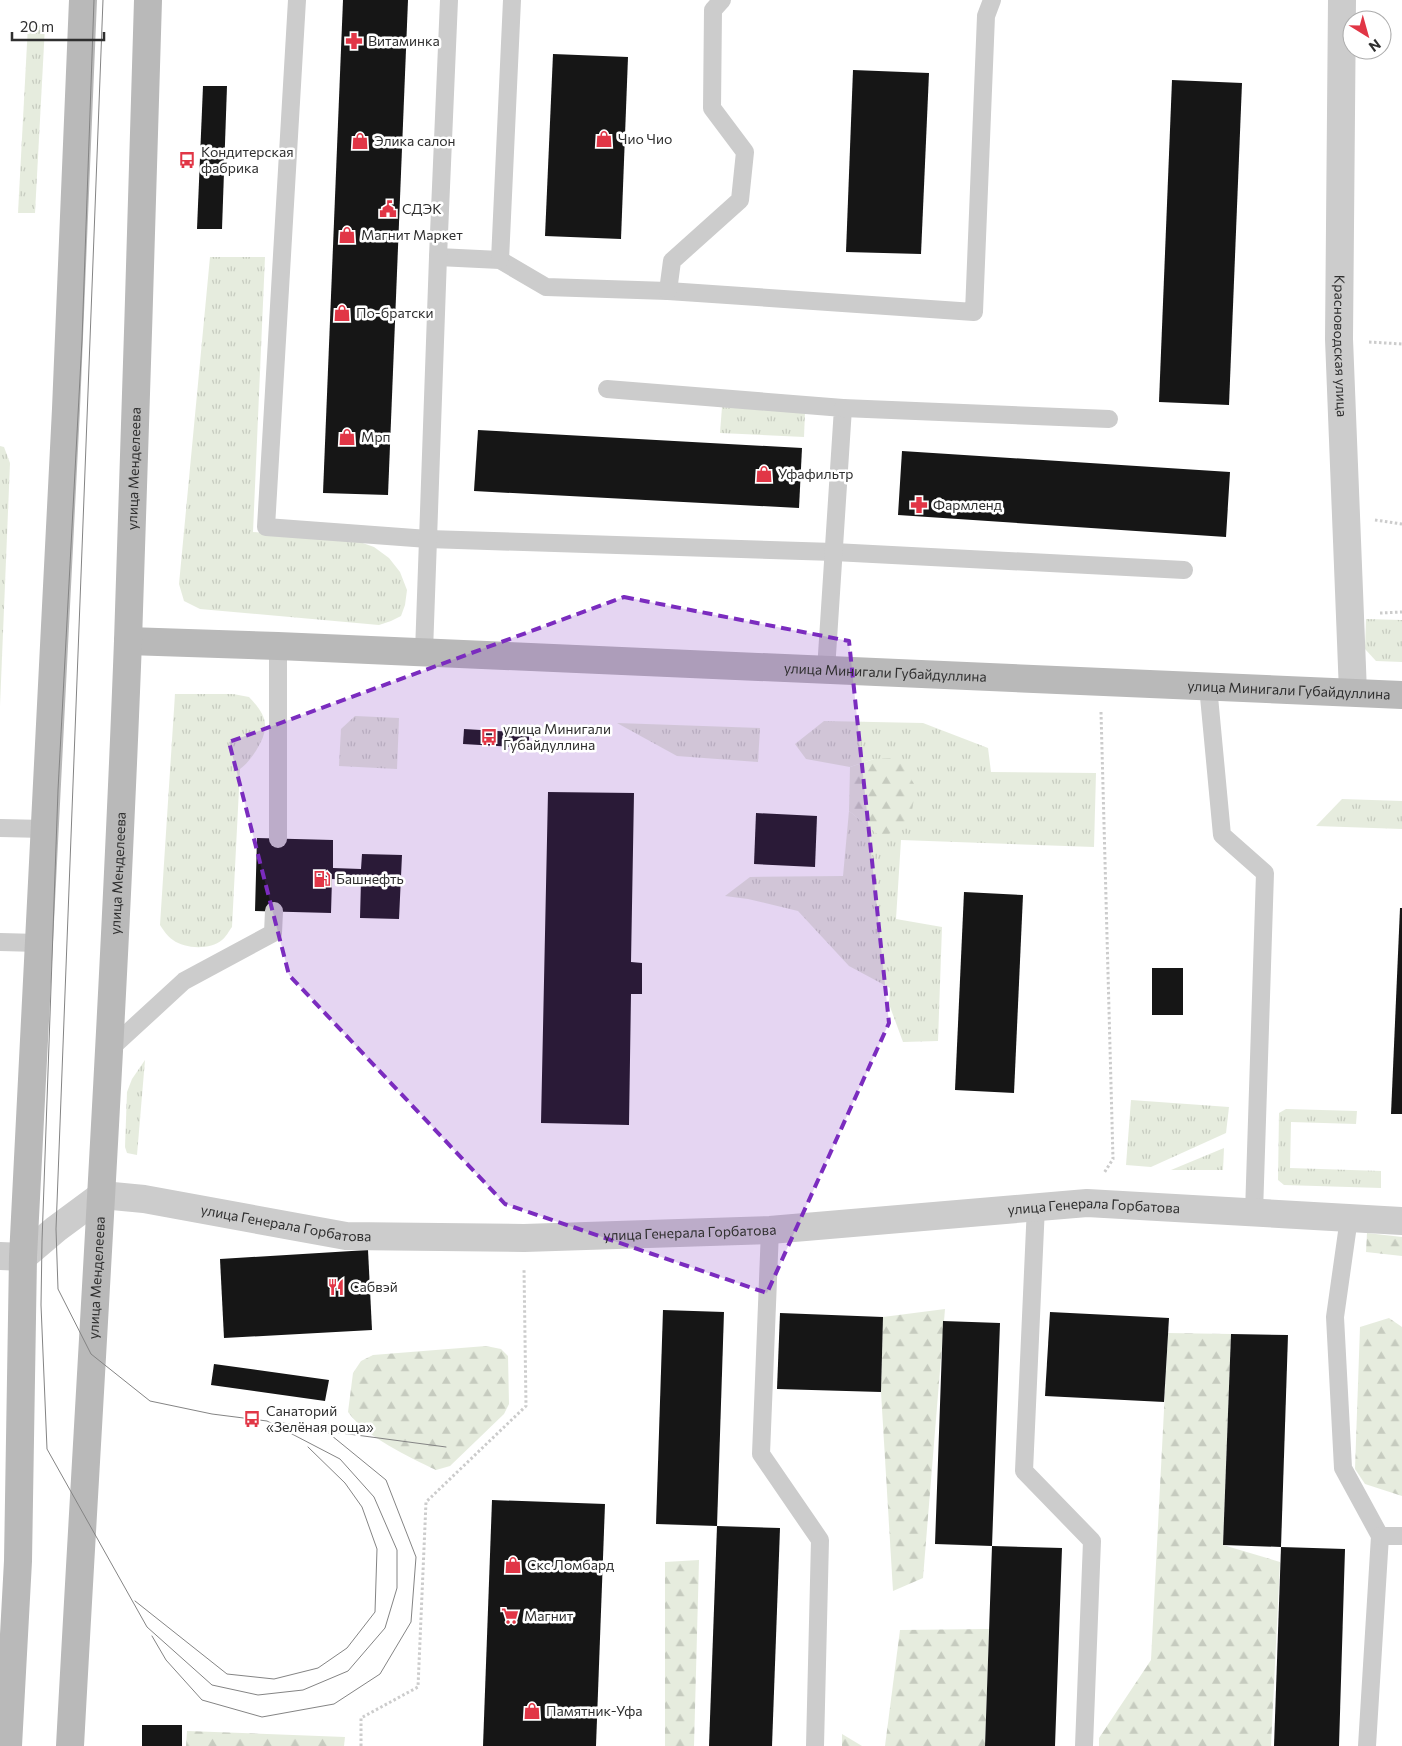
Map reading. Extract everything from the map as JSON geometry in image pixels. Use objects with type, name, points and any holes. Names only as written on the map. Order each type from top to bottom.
[{"type":"main road","points":[[8,1746],[18,1561],[12,1257],[39,943],[66,409],[83,0]]},
{"type":"main road","name":"улица Менделеева","points":[[70,1746],[90,1368],[102,1195],[128,641],[148,0]]},
{"type":"main road","name":"улица Минигали Губайдуллина","points":[[128,641],[1402,694]]},
{"type":"street","name":"Красноводская улица","points":[[1342,0],[1339,339],[1353,692]]},
{"type":"street","name":"улица Генерала Горбатова","points":[[102,1195],[144,1199],[346,1236],[524,1238],[770,1230],[1087,1203],[1402,1222]]},
{"type":"street","points":[[12,1257],[56,1229],[102,1195]]},
{"type":"lane","points":[[297,0],[266,527],[428,539],[834,552],[1184,570]]},
{"type":"lane","points":[[424,652],[449,0]]},
{"type":"lane","points":[[500,260],[512,0]]},
{"type":"lane","points":[[668,291],[672,261],[740,200],[745,152],[712,108],[713,10],[722,0]]},
{"type":"lane","points":[[438,256],[500,260],[546,288],[668,291],[974,312],[986,16],[992,0]]},
{"type":"lane","points":[[607,389],[843,408],[1109,418]]},
{"type":"lane","points":[[826,670],[843,408]]},
{"type":"lane","points":[[278,646],[278,838]]},
{"type":"lane","points":[[1208,686],[1222,835],[1265,873],[1254,1213]]},
{"type":"lane","points":[[0,828],[45,829]]},
{"type":"lane","points":[[109,1050],[184,981],[273,933],[274,911]]},
{"type":"lane","points":[[0,942],[39,943]]},
{"type":"lane","points":[[1036,1206],[1024,1471],[1092,1541],[1084,1746]]},
{"type":"lane","points":[[1349,1218],[1336,1317],[1343,1468],[1380,1536],[1367,1746]]},
{"type":"lane","points":[[770,1230],[761,1454],[820,1540],[816,1746]]},
{"type":"lane","points":[[1380,1536],[1402,1536]]},
{"type":"path","points":[[1370,519],[1402,524]]},
{"type":"path","points":[[1087,1203],[1113,1159],[1100,682]]},
{"type":"path","points":[[361,1746],[361,1718],[418,1687],[426,1502],[526,1406],[524,1238]]},
{"type":"highlighted area","points":[[624,597],[849,641],[889,1023],[767,1293],[505,1204],[289,975],[229,742]]},
{"type":"green space","points":[[28,25],[45,26],[35,213],[18,213]]},
{"type":"green space","points":[[210,257],[265,257],[253,532],[354,540],[374,547],[389,558],[400,572],[407,590],[401,616],[379,625],[200,609],[184,601],[179,584]]},
{"type":"green space","points":[[722,407],[805,412],[804,437],[720,433]]},
{"type":"green space","points":[[0,446],[4,447],[10,463],[0,706]]},
{"type":"green space","points":[[1366,619],[1402,620],[1402,662],[1376,661],[1365,649]]},
{"type":"green space","points":[[175,694],[233,694],[249,697],[263,715],[265,721],[264,734],[257,749],[240,769],[232,927],[222,940],[204,947],[191,947],[178,943],[169,937],[160,925]]},
{"type":"green space","points":[[355,716],[399,718],[397,769],[339,766],[341,729]]},
{"type":"green space","points":[[824,721],[923,723],[988,748],[991,772],[1096,773],[1094,847],[901,840],[896,919],[942,927],[938,1041],[903,1042],[889,1004],[890,988],[849,966],[798,911],[748,899],[725,896],[750,877],[843,876],[849,811],[882,837],[874,759],[850,767],[806,759],[795,744]]},
{"type":"green space","points":[[617,723],[760,728],[758,762],[677,756]]},
{"type":"green space","points":[[898,758],[916,787],[910,822],[882,838],[849,811],[850,767],[874,759]]},
{"type":"green space","points":[[1342,799],[1402,801],[1402,829],[1316,826]]},
{"type":"green space","points":[[145,1060],[137,1155],[127,1153],[125,1147],[127,1092],[132,1079]]},
{"type":"green space","points":[[1131,1100],[1229,1107],[1226,1133],[1151,1167],[1126,1165]]},
{"type":"green space","points":[[1286,1109],[1357,1111],[1356,1124],[1291,1122],[1290,1168],[1381,1171],[1381,1188],[1284,1185],[1278,1180],[1279,1113]]},
{"type":"green space","points":[[1224,1148],[1223,1170],[1171,1170]]},
{"type":"green space","points":[[1367,1233],[1402,1237],[1402,1256],[1366,1252]]},
{"type":"green space","points":[[945,1309],[923,1578],[893,1591],[881,1392],[883,1317]]},
{"type":"green space","points":[[1389,1318],[1402,1327],[1402,1496],[1365,1484],[1355,1469],[1360,1327]]},
{"type":"green space","points":[[1168,1333],[1231,1334],[1223,1545],[1280,1562],[1271,1746],[1099,1746],[1099,1738],[1151,1660]]},
{"type":"green space","points":[[486,1346],[501,1349],[508,1356],[509,1404],[504,1414],[450,1466],[436,1470],[401,1453],[366,1430],[348,1412],[353,1373],[361,1361],[373,1355]]},
{"type":"green space","points":[[699,1560],[694,1746],[665,1746],[665,1562]]},
{"type":"green space","points":[[989,1629],[985,1746],[885,1746],[900,1630]]},
{"type":"green space","points":[[187,1731],[345,1737],[344,1746],[186,1746]]},
{"type":"green space","points":[[842,1734],[862,1746],[842,1746]]},
{"type":"building","points":[[343,0],[408,0],[388,495],[323,493]]},
{"type":"building","points":[[553,54],[628,57],[621,239],[545,236]]},
{"type":"building","points":[[853,70],[929,73],[921,254],[846,252]]},
{"type":"building","points":[[1172,80],[1242,83],[1229,405],[1159,402]]},
{"type":"building","points":[[203,86],[227,86],[222,229],[197,229]]},
{"type":"building","points":[[478,430],[802,448],[799,508],[474,491]]},
{"type":"building","points":[[902,451],[1230,472],[1226,537],[898,515]]},
{"type":"building","points":[[464,729],[529,733],[529,748],[463,744]]},
{"type":"building","points":[[548,792],[634,793],[631,962],[642,963],[642,994],[631,994],[629,1125],[541,1123]]},
{"type":"building","points":[[756,813],[817,816],[815,867],[754,864]]},
{"type":"building","points":[[257,838],[333,840],[333,868],[361,869],[362,854],[402,855],[399,919],[360,918],[361,880],[332,879],[331,913],[255,911]]},
{"type":"building","points":[[964,892],[1023,895],[1014,1093],[955,1090]]},
{"type":"building","points":[[1400,908],[1402,908],[1402,1114],[1391,1114]]},
{"type":"building","points":[[1152,968],[1183,968],[1183,1015],[1152,1015]]},
{"type":"building","points":[[368,1250],[372,1330],[224,1338],[220,1259]]},
{"type":"building","points":[[663,1310],[724,1312],[717,1526],[656,1524]]},
{"type":"building","points":[[1050,1312],[1169,1318],[1164,1402],[1045,1396]]},
{"type":"building","points":[[780,1313],[883,1317],[881,1392],[777,1389]]},
{"type":"building","points":[[943,1321],[1000,1323],[992,1546],[935,1544]]},
{"type":"building","points":[[1231,1334],[1288,1335],[1281,1547],[1223,1545]]},
{"type":"building","points":[[214,1364],[329,1380],[325,1401],[211,1385]]},
{"type":"building","points":[[492,1500],[605,1504],[596,1746],[483,1746]]},
{"type":"building","points":[[717,1526],[780,1528],[772,1746],[709,1746]]},
{"type":"building","points":[[992,1546],[1062,1548],[1055,1746],[985,1746]]},
{"type":"building","points":[[1281,1547],[1345,1549],[1339,1746],[1274,1746]]},
{"type":"building","points":[[142,1725],[182,1725],[182,1746],[142,1746]]},
{"type":"tram line","points":[[94,0],[82,340],[58,790],[42,1241],[41,1305],[47,1449],[147,1627],[212,1685],[258,1695],[303,1690],[348,1671],[385,1628],[397,1588],[397,1550],[374,1497],[340,1459],[267,1421],[212,1414],[150,1401],[91,1354],[58,1289],[56,1229],[103,0]]},
{"type":"tram line","points":[[152,1636],[166,1660],[202,1700],[262,1717],[334,1704],[380,1674],[411,1622],[416,1557],[386,1480],[326,1431],[278,1422]]},
{"type":"tram line","points":[[326,1431],[446,1447]]},
{"type":"tram line","points":[[135,1601],[227,1674],[274,1679],[318,1668],[347,1648],[375,1612],[377,1549],[362,1507],[345,1483],[308,1447]]},
{"type":"place","name":"Витаминка","points":[[354,41]]},
{"type":"place","name":"Чио Чио","points":[[604,139]]},
{"type":"place","name":"Элика салон","points":[[360,141]]},
{"type":"place","name":"Кондитерская фабрика","points":[[187,160]]},
{"type":"place","name":"СДЭК","points":[[388,209]]},
{"type":"place","name":"Магнит Маркет","points":[[347,235]]},
{"type":"place","name":"По-братски","points":[[342,313]]},
{"type":"place","name":"Мрп","points":[[347,437]]},
{"type":"place","name":"Уфафильтр","points":[[764,474]]},
{"type":"place","name":"Фармленд","points":[[919,505]]},
{"type":"place","name":"улица Минигали Губайдуллина","points":[[489,737]]},
{"type":"place","name":"Башнефть","points":[[322,879]]},
{"type":"place","name":"Сабвэй","points":[[336,1287]]},
{"type":"place","name":"Санаторий «Зелёная роща»","points":[[252,1419]]},
{"type":"place","name":"Скс Ломбард","points":[[513,1565]]},
{"type":"place","name":"Магнит","points":[[510,1616]]},
{"type":"place","name":"Памятник-Уфа","points":[[532,1711]]}]
